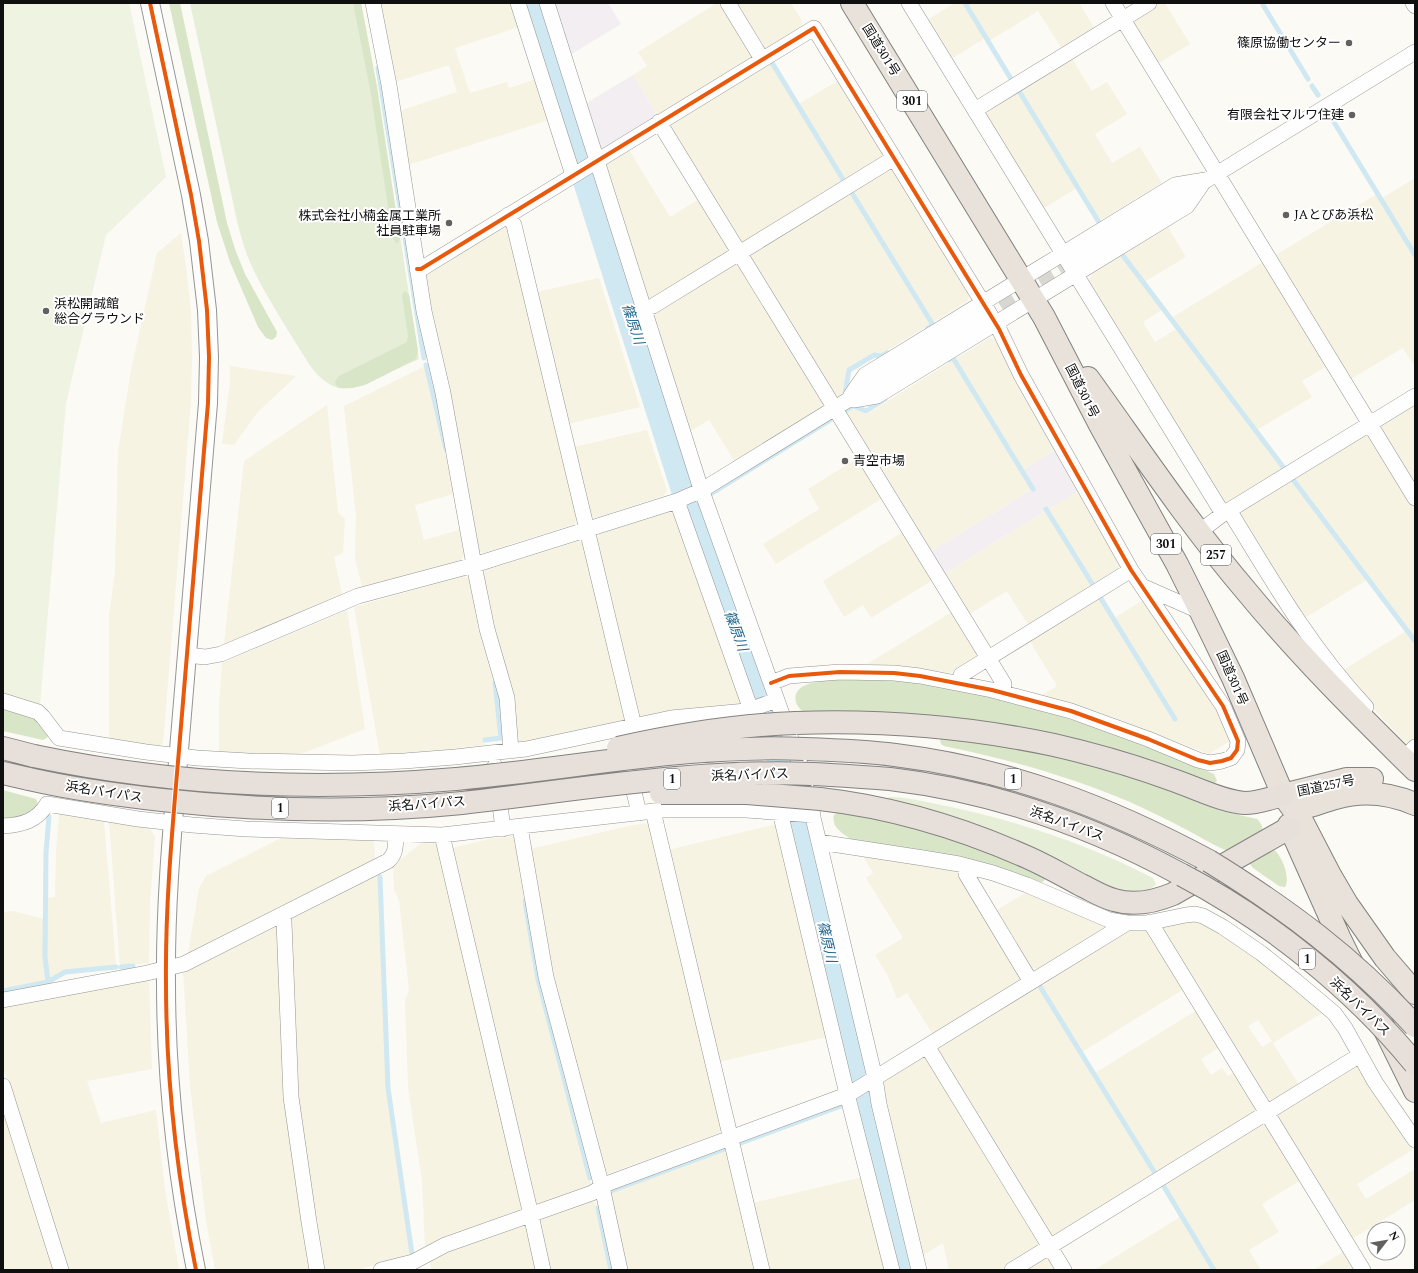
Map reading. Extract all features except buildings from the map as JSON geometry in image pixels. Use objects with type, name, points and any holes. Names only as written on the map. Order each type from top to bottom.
[{"type":"highway","name":"国道301号","points":[[852,3],[1039,308],[1100,425],[1177,564],[1233,678],[1283,795]]},
{"type":"highway","name":"257","points":[[1039,308],[1166,488],[1246,592],[1304,658],[1360,716],[1412,757]]},
{"type":"highway","points":[[529,770],[615,748],[682,735],[749,726],[838,722],[885,723],[920,725],[988,733],[1048,744],[1094,755],[1153,773],[1230,801],[1244,803],[1258,802],[1283,795]]},
{"type":"highway","name":"浜名バイパス","points":[[3,748],[34,756],[144,774],[293,785],[353,785],[457,779],[704,751],[751,749],[846,750],[894,754],[941,762],[988,772],[1079,800],[1124,818],[1167,838],[1209,861],[1278,905],[1327,942],[1363,974],[1415,1026]]},
{"type":"highway","name":"浜名バイパス","points":[[3,773],[88,790],[156,799],[239,806],[300,809],[406,807],[460,803],[705,776],[752,774],[812,774],[891,780],[937,787],[1027,809],[1070,824],[1114,841],[1182,875],[1236,907],[1275,933],[1311,962],[1346,992],[1380,1025],[1415,1064]]},
{"type":"highway","name":"国道257号","points":[[1283,795],[1331,782],[1362,778],[1393,782],[1415,790]]},
{"type":"highway","points":[[532,794],[619,796],[704,792],[747,793],[813,810],[861,805],[890,811],[954,829],[1030,859],[1100,895],[1129,903],[1144,903],[1159,900],[1173,894],[1296,826]]},
{"type":"highway","points":[[1283,795],[1297,808],[1312,806],[1348,795],[1362,793],[1390,796],[1415,804]]},
{"type":"highway","points":[[1283,795],[1342,944],[1415,1091]]},
{"type":"highway","name":"国道257号","points":[[1296,826],[1324,816],[1363,807],[1389,808],[1415,816]]},
{"type":"highway","points":[[1296,826],[1327,870],[1347,904],[1385,958],[1415,994]]},
{"type":"street","points":[[150,3],[195,218],[203,264],[209,357],[208,403],[167,904],[166,969],[169,1066],[174,1127],[182,1188],[196,1270]]},
{"type":"street","points":[[373,3],[389,86],[427,326],[445,404],[474,564],[488,629],[507,698],[511,751]]},
{"type":"street","points":[[518,3],[574,174]]},
{"type":"street","points":[[547,3],[594,162],[644,309],[698,491],[771,683],[774,701],[801,767],[813,810],[873,1079],[919,1270]]},
{"type":"street","points":[[728,3],[762,59]]},
{"type":"street","points":[[909,3],[1226,512],[1288,607],[1310,639],[1359,700],[1412,757]]},
{"type":"street","points":[[1113,3],[1211,177],[1370,424],[1415,498]]},
{"type":"street","points":[[975,110],[1149,3]]},
{"type":"street","points":[[417,269],[421,269],[814,28],[995,323],[1022,375],[1131,570],[1223,706],[1238,741],[1237,750],[1231,758],[1210,763],[1198,760],[1110,724],[1071,711],[959,683],[920,676],[867,671],[840,672],[789,676],[771,683]]},
{"type":"street","points":[[840,404],[865,375],[1021,279],[1071,263],[1187,206],[1211,177],[1415,52]]},
{"type":"street","points":[[659,122],[739,254],[840,404],[1004,684],[1002,693]]},
{"type":"street","points":[[644,309],[653,306],[894,158]]},
{"type":"street","points":[[840,404],[877,396],[995,323],[1039,308],[1071,263],[1175,185],[1211,177]]},
{"type":"street","points":[[508,215],[514,225],[587,529],[627,728],[646,812],[730,1138],[762,1270]]},
{"type":"street","points":[[187,655],[205,657],[220,654],[358,596],[474,564],[678,500],[698,491],[981,318]]},
{"type":"street","points":[[1199,532],[1226,512],[1415,396]]},
{"type":"street","points":[[678,500],[748,710],[778,812],[850,1093],[892,1270]]},
{"type":"street","points":[[959,683],[961,675],[1131,570]]},
{"type":"street","points":[[1141,586],[1201,612]]},
{"type":"street","points":[[3,701],[38,712],[44,717],[59,738],[102,746],[178,756],[249,762],[352,763],[411,761],[511,751],[671,718],[748,710],[774,701]]},
{"type":"street","points":[[3,826],[34,819],[42,813],[47,804],[59,738]]},
{"type":"street","points":[[494,753],[503,829]]},
{"type":"street","points":[[47,804],[84,811],[173,823],[246,829],[442,835],[646,812],[704,809],[778,812],[813,810]]},
{"type":"street","points":[[520,827],[546,977],[602,1187],[620,1270]]},
{"type":"street","points":[[3,1000],[166,969],[184,964],[388,861],[394,856],[396,834]]},
{"type":"street","points":[[442,835],[543,1270]]},
{"type":"street","points":[[819,842],[923,858],[993,873],[1027,885],[1103,918],[1126,923],[1150,922],[1186,914],[1203,916],[1224,927],[1272,962],[1334,1013],[1345,1028],[1375,1082],[1415,1140]]},
{"type":"street","points":[[968,867],[966,874],[1031,982]]},
{"type":"street","points":[[280,916],[284,922],[291,1097],[308,1222],[317,1270]]},
{"type":"street","points":[[1150,922],[1364,1270]]},
{"type":"street","points":[[381,1270],[413,1262],[445,1245],[592,1193],[609,1183],[850,1093],[1126,923]]},
{"type":"street","points":[[927,1046],[1064,1270]]},
{"type":"street","points":[[1012,1270],[1360,1055]]},
{"type":"street","points":[[3,1086],[61,1270]]},
{"type":"shaded area","points":[[377,3],[512,3],[519,27],[455,48],[470,93],[507,82],[509,88],[536,79],[549,120],[405,166],[396,112],[457,92],[449,65],[392,83]]},
{"type":"shaded area","points":[[553,3],[608,3],[621,24],[570,55]]},
{"type":"shaded area","points":[[717,3],[723,3],[753,53],[752,58],[658,116],[633,75],[647,66],[638,52]]},
{"type":"shaded area","points":[[736,3],[791,3],[802,21],[800,29],[765,50]]},
{"type":"shaded area","points":[[955,3],[963,3],[985,38],[951,59],[927,20]]},
{"type":"shaded area","points":[[966,3],[1079,3],[1095,29],[1062,49],[1038,11],[989,41]]},
{"type":"shaded area","points":[[1160,3],[1165,3],[1190,44],[1157,64],[1132,24],[1133,19]]},
{"type":"shaded area","points":[[1071,57],[1092,91],[1107,82],[1127,114],[1095,134],[1112,163],[1140,147],[1162,183],[1100,221],[1019,89]]},
{"type":"shaded area","points":[[770,61],[844,182],[744,243],[739,242],[669,127],[670,122]]},
{"type":"shaded area","points":[[633,75],[658,116],[603,149],[599,148],[585,104]]},
{"type":"shaded area","points":[[839,80],[883,151],[881,160],[846,181],[799,104]]},
{"type":"shaded area","points":[[1017,91],[1077,188],[1042,209],[986,117],[988,109]]},
{"type":"shaded area","points":[[628,148],[670,217],[699,199],[729,249],[728,253],[651,300],[647,299],[605,167],[607,161]]},
{"type":"shaded area","points":[[887,170],[895,172],[969,293],[968,301],[933,322],[852,191]]},
{"type":"shaded area","points":[[1415,178],[1415,252],[1382,198]]},
{"type":"shaded area","points":[[850,193],[931,324],[881,354],[873,352],[847,368],[841,397],[838,399],[835,398],[749,258],[751,254]]},
{"type":"shaded area","points":[[1377,194],[1415,257],[1415,367],[1403,348],[1349,380],[1274,256]]},
{"type":"shaded area","points":[[503,225],[509,227],[578,518],[575,524],[483,553],[478,550],[432,325],[424,274]]},
{"type":"shaded area","points":[[1168,227],[1186,257],[1144,282],[1123,255]]},
{"type":"shaded area","points":[[181,233],[191,311],[191,402],[163,743],[156,747],[109,741],[109,615],[115,572],[118,452],[131,370],[157,253]]},
{"type":"shaded area","points":[[1121,256],[1162,310],[1143,322],[1155,342],[1176,329],[1284,470],[1229,503],[1221,501],[1087,284],[1092,274]]},
{"type":"shaded area","points":[[1265,261],[1329,365],[1302,381],[1312,397],[1257,430],[1171,318]]},
{"type":"shaded area","points":[[734,264],[739,265],[824,403],[823,408],[735,462],[709,420],[689,432],[653,318],[655,312]]},
{"type":"shaded area","points":[[599,278],[640,407],[568,424],[537,292]]},
{"type":"shaded area","points":[[990,338],[996,340],[1057,449],[1023,470],[955,359]]},
{"type":"shaded area","points":[[953,360],[1032,489],[930,552],[845,414],[853,409],[867,414]]},
{"type":"shaded area","points":[[230,366],[296,376],[257,413],[234,445],[222,444],[230,383]]},
{"type":"shaded area","points":[[425,366],[453,494],[415,505],[424,540],[459,530],[464,555],[461,560],[362,587],[355,558],[356,516],[344,406]]},
{"type":"shaded area","points":[[1415,403],[1415,488],[1379,429],[1380,424]]},
{"type":"shaded area","points":[[327,405],[338,512],[345,519],[343,553],[334,557],[342,594],[224,644],[244,461]]},
{"type":"shaded area","points":[[647,430],[667,490],[663,496],[595,518],[590,515],[574,447]]},
{"type":"shaded area","points":[[1366,433],[1371,434],[1415,507],[1415,639],[1293,478]]},
{"type":"shaded area","points":[[1057,449],[1080,490],[943,574],[930,552],[1034,488],[1023,470]]},
{"type":"shaded area","points":[[858,458],[883,498],[776,564],[763,544],[819,509],[808,489]]},
{"type":"shaded area","points":[[1291,479],[1367,580],[1301,620],[1238,512]]},
{"type":"shaded area","points":[[1080,490],[1121,562],[1119,571],[1094,586],[1047,510]]},
{"type":"shaded area","points":[[1046,511],[1092,587],[1029,626],[1007,591],[968,615],[943,574]]},
{"type":"shaded area","points":[[669,512],[675,515],[742,701],[739,705],[638,718],[596,540],[599,534]]},
{"type":"shaded area","points":[[903,532],[933,580],[871,618],[863,605],[844,617],[823,581]]},
{"type":"shaded area","points":[[579,541],[584,544],[626,720],[516,743],[482,576],[486,570]]},
{"type":"shaded area","points":[[464,576],[469,579],[479,631],[495,688],[499,737],[484,739],[484,745],[404,754],[380,755],[354,607]]},
{"type":"shaded area","points":[[1098,597],[1174,720],[1176,719],[1114,618],[1145,599],[1219,708],[1233,739],[1209,754],[1112,717],[1042,695],[1057,686],[1029,640]]},
{"type":"shaded area","points":[[347,610],[365,729],[296,756],[219,752],[219,705],[222,663]]},
{"type":"shaded area","points":[[952,612],[978,653],[976,658],[951,673],[867,664]]},
{"type":"shaded area","points":[[1406,631],[1415,643],[1415,738],[1406,743],[1340,672]]},
{"type":"shaded area","points":[[59,814],[104,821],[116,966],[65,971],[49,980],[46,957],[47,898],[55,897]]},
{"type":"shaded area","points":[[109,822],[149,828],[155,836],[150,903],[149,963],[120,966]]},
{"type":"shaded area","points":[[649,823],[722,1128],[719,1133],[605,1175],[552,976],[530,849],[633,825]]},
{"type":"shaded area","points":[[777,824],[827,1037],[719,1062],[668,850]]},
{"type":"shaded area","points":[[514,836],[537,979],[591,1184],[588,1188],[539,1206],[535,1203],[452,848],[489,839]]},
{"type":"shaded area","points":[[281,838],[374,841],[375,864],[187,959],[199,888],[206,876]]},
{"type":"shaded area","points":[[421,843],[438,844],[523,1207],[521,1212],[425,1249],[422,1181],[408,1087],[405,1001],[409,990],[399,900],[394,890],[393,863],[404,857]]},
{"type":"shaded area","points":[[863,856],[957,871],[1021,977],[1020,981],[933,1035],[907,993],[897,999],[888,976],[875,955],[903,938],[866,878],[873,873]]},
{"type":"shaded area","points":[[379,870],[387,1088],[412,1256],[356,1270],[323,1270],[297,1097],[289,915]]},
{"type":"shaded area","points":[[1027,892],[1108,928],[1034,973],[995,911]]},
{"type":"shaded area","points":[[13,911],[44,919],[44,957],[47,981],[3,990],[3,912]]},
{"type":"shaded area","points":[[278,921],[310,1270],[215,1270],[206,1221],[190,1086],[183,969]]},
{"type":"shaded area","points":[[1195,921],[1201,923],[1220,933],[1256,958],[1292,986],[1322,1013],[1273,1043],[1299,1085],[1272,1102],[1266,1101],[1160,928]],"holes":[[[1258,1020],[1272,1041],[1262,1047],[1248,1026]]]},
{"type":"shaded area","points":[[1126,930],[1148,930],[1184,989],[1082,1052],[1040,984]]},
{"type":"shaded area","points":[[149,979],[152,1069],[87,1081],[101,1123],[156,1110],[165,1190],[179,1270],[67,1270],[3,1067],[3,1006]]},
{"type":"shaded area","points":[[1038,985],[1155,1175],[1055,1237],[1050,1235],[937,1051],[938,1046]]},
{"type":"shaded area","points":[[1197,1010],[1220,1047],[1201,1059],[1211,1075],[1222,1068],[1228,1076],[1235,1072],[1256,1107],[1255,1112],[1157,1174],[1095,1073]]},
{"type":"shaded area","points":[[922,1056],[927,1057],[1040,1242],[1039,1247],[1000,1270],[949,1270],[943,1243],[922,1256],[883,1086],[886,1078]]},
{"type":"shaded area","points":[[1356,1064],[1412,1150],[1357,1184],[1366,1199],[1415,1169],[1415,1200],[1381,1221],[1366,1221],[1366,1230],[1352,1239],[1277,1117],[1278,1112]]},
{"type":"shaded area","points":[[3,1106],[55,1270],[3,1270]]},
{"type":"shaded area","points":[[1261,1122],[1266,1123],[1301,1180],[1262,1204],[1279,1232],[1249,1250],[1261,1270],[1216,1270],[1163,1184]]},
{"type":"shaded area","points":[[727,1149],[756,1270],[626,1270],[609,1193]]},
{"type":"shaded area","points":[[863,1177],[886,1270],[768,1270],[752,1203]]},
{"type":"shaded area","points":[[591,1200],[595,1202],[610,1270],[549,1270],[539,1222],[542,1217]]},
{"type":"shaded area","points":[[1180,1217],[1213,1270],[1094,1270]]},
{"type":"shaded area","points":[[523,1224],[527,1226],[536,1270],[432,1270],[429,1260],[447,1250]]},
{"type":"shaded area","points":[[1345,1251],[1357,1270],[1313,1270]]},
{"type":"shaded area","points":[[1045,1257],[1050,1258],[1057,1270],[1024,1270]]},
{"type":"green space","name":"浜松開誠館 総合グラウンド","points":[[3,3],[129,3],[166,177],[106,235],[66,403],[40,705],[3,694]]},
{"type":"green space","points":[[169,3],[180,3],[227,223],[245,274],[277,332],[276,337],[272,340],[266,338],[258,327],[230,262],[217,222]]},
{"type":"green space","points":[[190,3],[361,3],[377,87],[419,359],[362,386],[352,388],[334,387],[318,375],[309,364],[260,283],[244,246],[237,221]]},
{"type":"green space","points":[[353,3],[361,3],[377,87],[400,239],[397,244],[393,239],[370,89]]},
{"type":"green space","points":[[405,291],[409,295],[418,351],[416,359],[365,385],[352,388],[339,388],[335,381],[339,376],[407,342],[408,336],[402,296]]},
{"type":"green space","points":[[870,679],[919,683],[995,698],[1033,708],[1070,719],[1178,759],[1214,774],[1217,781],[1214,784],[1188,776],[809,714],[798,707],[796,695],[804,686],[819,681]]},
{"type":"green space","points":[[3,709],[34,719],[38,722],[48,737],[43,740],[3,731]]},
{"type":"green space","points":[[942,737],[1020,747],[1151,781],[1221,811],[1257,819],[1262,826],[1262,834],[1228,851],[1130,802],[1062,777],[992,757],[944,746],[941,744],[940,740]]},
{"type":"green space","points":[[3,790],[36,799],[38,804],[33,811],[24,816],[3,818]]},
{"type":"green space","points":[[889,797],[918,800],[973,812],[1026,826],[1078,844],[1128,866],[1153,878],[1156,884],[1152,888],[1143,891],[1116,892],[888,802],[887,799]]},
{"type":"green space","points":[[838,812],[859,813],[972,844],[1045,877],[1045,879],[1043,882],[1040,882],[995,866],[851,839],[841,832],[834,823],[834,815]]},
{"type":"green space","points":[[1271,848],[1275,850],[1284,865],[1287,877],[1285,887],[1279,886],[1253,868],[1250,864],[1250,860]]},
{"type":"waterway","name":"篠原川","points":[[531,3],[685,488],[786,772],[905,1270]]},
{"type":"waterway","points":[[965,3],[1011,79]]},
{"type":"waterway","points":[[1263,5],[1308,79]]},
{"type":"waterway","points":[[771,61],[844,181]]},
{"type":"waterway","points":[[378,68],[424,358]]},
{"type":"waterway","points":[[1312,86],[1318,95]]},
{"type":"waterway","points":[[1019,91],[1100,224]]},
{"type":"waterway","points":[[1329,114],[1415,255]]},
{"type":"waterway","points":[[852,193],[933,325],[928,328]]},
{"type":"waterway","points":[[1121,253],[1284,468]]},
{"type":"waterway","points":[[845,393],[849,370],[874,355],[882,356],[887,353]]},
{"type":"waterway","points":[[948,360],[953,358],[1033,489]]},
{"type":"waterway","points":[[426,365],[446,449]]},
{"type":"waterway","points":[[845,411],[853,406],[866,411],[885,399]]},
{"type":"waterway","points":[[712,493],[830,420]]},
{"type":"waterway","points":[[1294,481],[1415,641]]},
{"type":"waterway","name":"篠原川","points":[[691,506],[697,502]]},
{"type":"waterway","points":[[1046,509],[1093,585]]},
{"type":"waterway","points":[[1100,597],[1175,719]]},
{"type":"waterway","points":[[485,740],[501,738],[495,683]]},
{"type":"waterway","points":[[48,982],[45,957],[46,852],[49,817]]},
{"type":"waterway","points":[[380,877],[388,1088],[412,1254]]},
{"type":"waterway","points":[[525,901],[538,979],[590,1178]]},
{"type":"waterway","points":[[121,967],[133,966]]},
{"type":"waterway","points":[[3,991],[48,982],[65,972],[116,967]]},
{"type":"waterway","points":[[1039,985],[1155,1173]]},
{"type":"waterway","points":[[855,1101],[864,1097]]},
{"type":"waterway","points":[[738,1144],[841,1106]]},
{"type":"waterway","points":[[611,1191],[727,1148]]},
{"type":"waterway","points":[[1163,1185],[1214,1270]]},
{"type":"waterway","points":[[598,1208],[611,1270]]},
{"type":"tunnel","points":[[981,318],[1075,261]]},
{"type":"cycle path","points":[[150,3],[191,195],[199,241],[207,310],[209,357],[208,403],[170,854],[166,951],[170,1091],[183,1199],[196,1270]]},
{"type":"cycle path","points":[[417,269],[421,269],[814,28],[999,329],[1021,375],[1131,570],[1223,706],[1238,741],[1237,750],[1231,758],[1210,763],[1198,760],[1148,739],[1071,711],[992,690],[920,676],[894,673],[840,672],[789,676],[771,683]]},
{"type":"place","name":"篠原協働センター","points":[[1349,43]]},
{"type":"place","name":"有限会社マルワ住建","points":[[1352,115]]},
{"type":"place","name":"JAとぴあ浜松","points":[[1286,215]]},
{"type":"place","name":"株式会社小楠金属工業所 社員駐車場","points":[[449,223]]},
{"type":"place","name":"浜松開誠館 総合グラウンド","points":[[46,311]]},
{"type":"place","name":"青空市場","points":[[845,461]]}]
